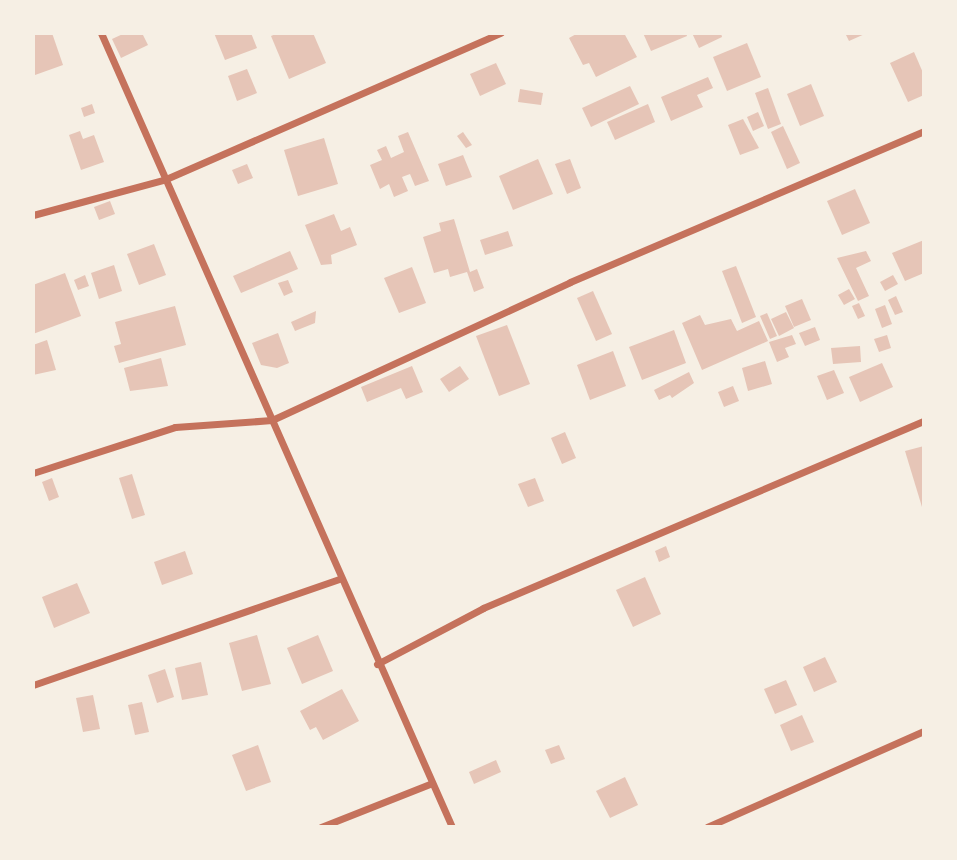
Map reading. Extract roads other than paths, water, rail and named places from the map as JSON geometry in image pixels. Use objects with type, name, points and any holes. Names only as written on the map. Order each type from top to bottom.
[{"type":"street","points":[[101,33],[272,420],[339,579],[452,827]]},
{"type":"street","points":[[33,215],[166,179],[500,33]]},
{"type":"street","points":[[33,473],[175,427],[272,420],[570,282],[924,131]]},
{"type":"street","points":[[377,664],[483,608],[924,421]]},
{"type":"street","points":[[33,685],[339,579]]},
{"type":"street","points":[[707,827],[924,731]]},
{"type":"street","points":[[321,827],[432,783]]}]
